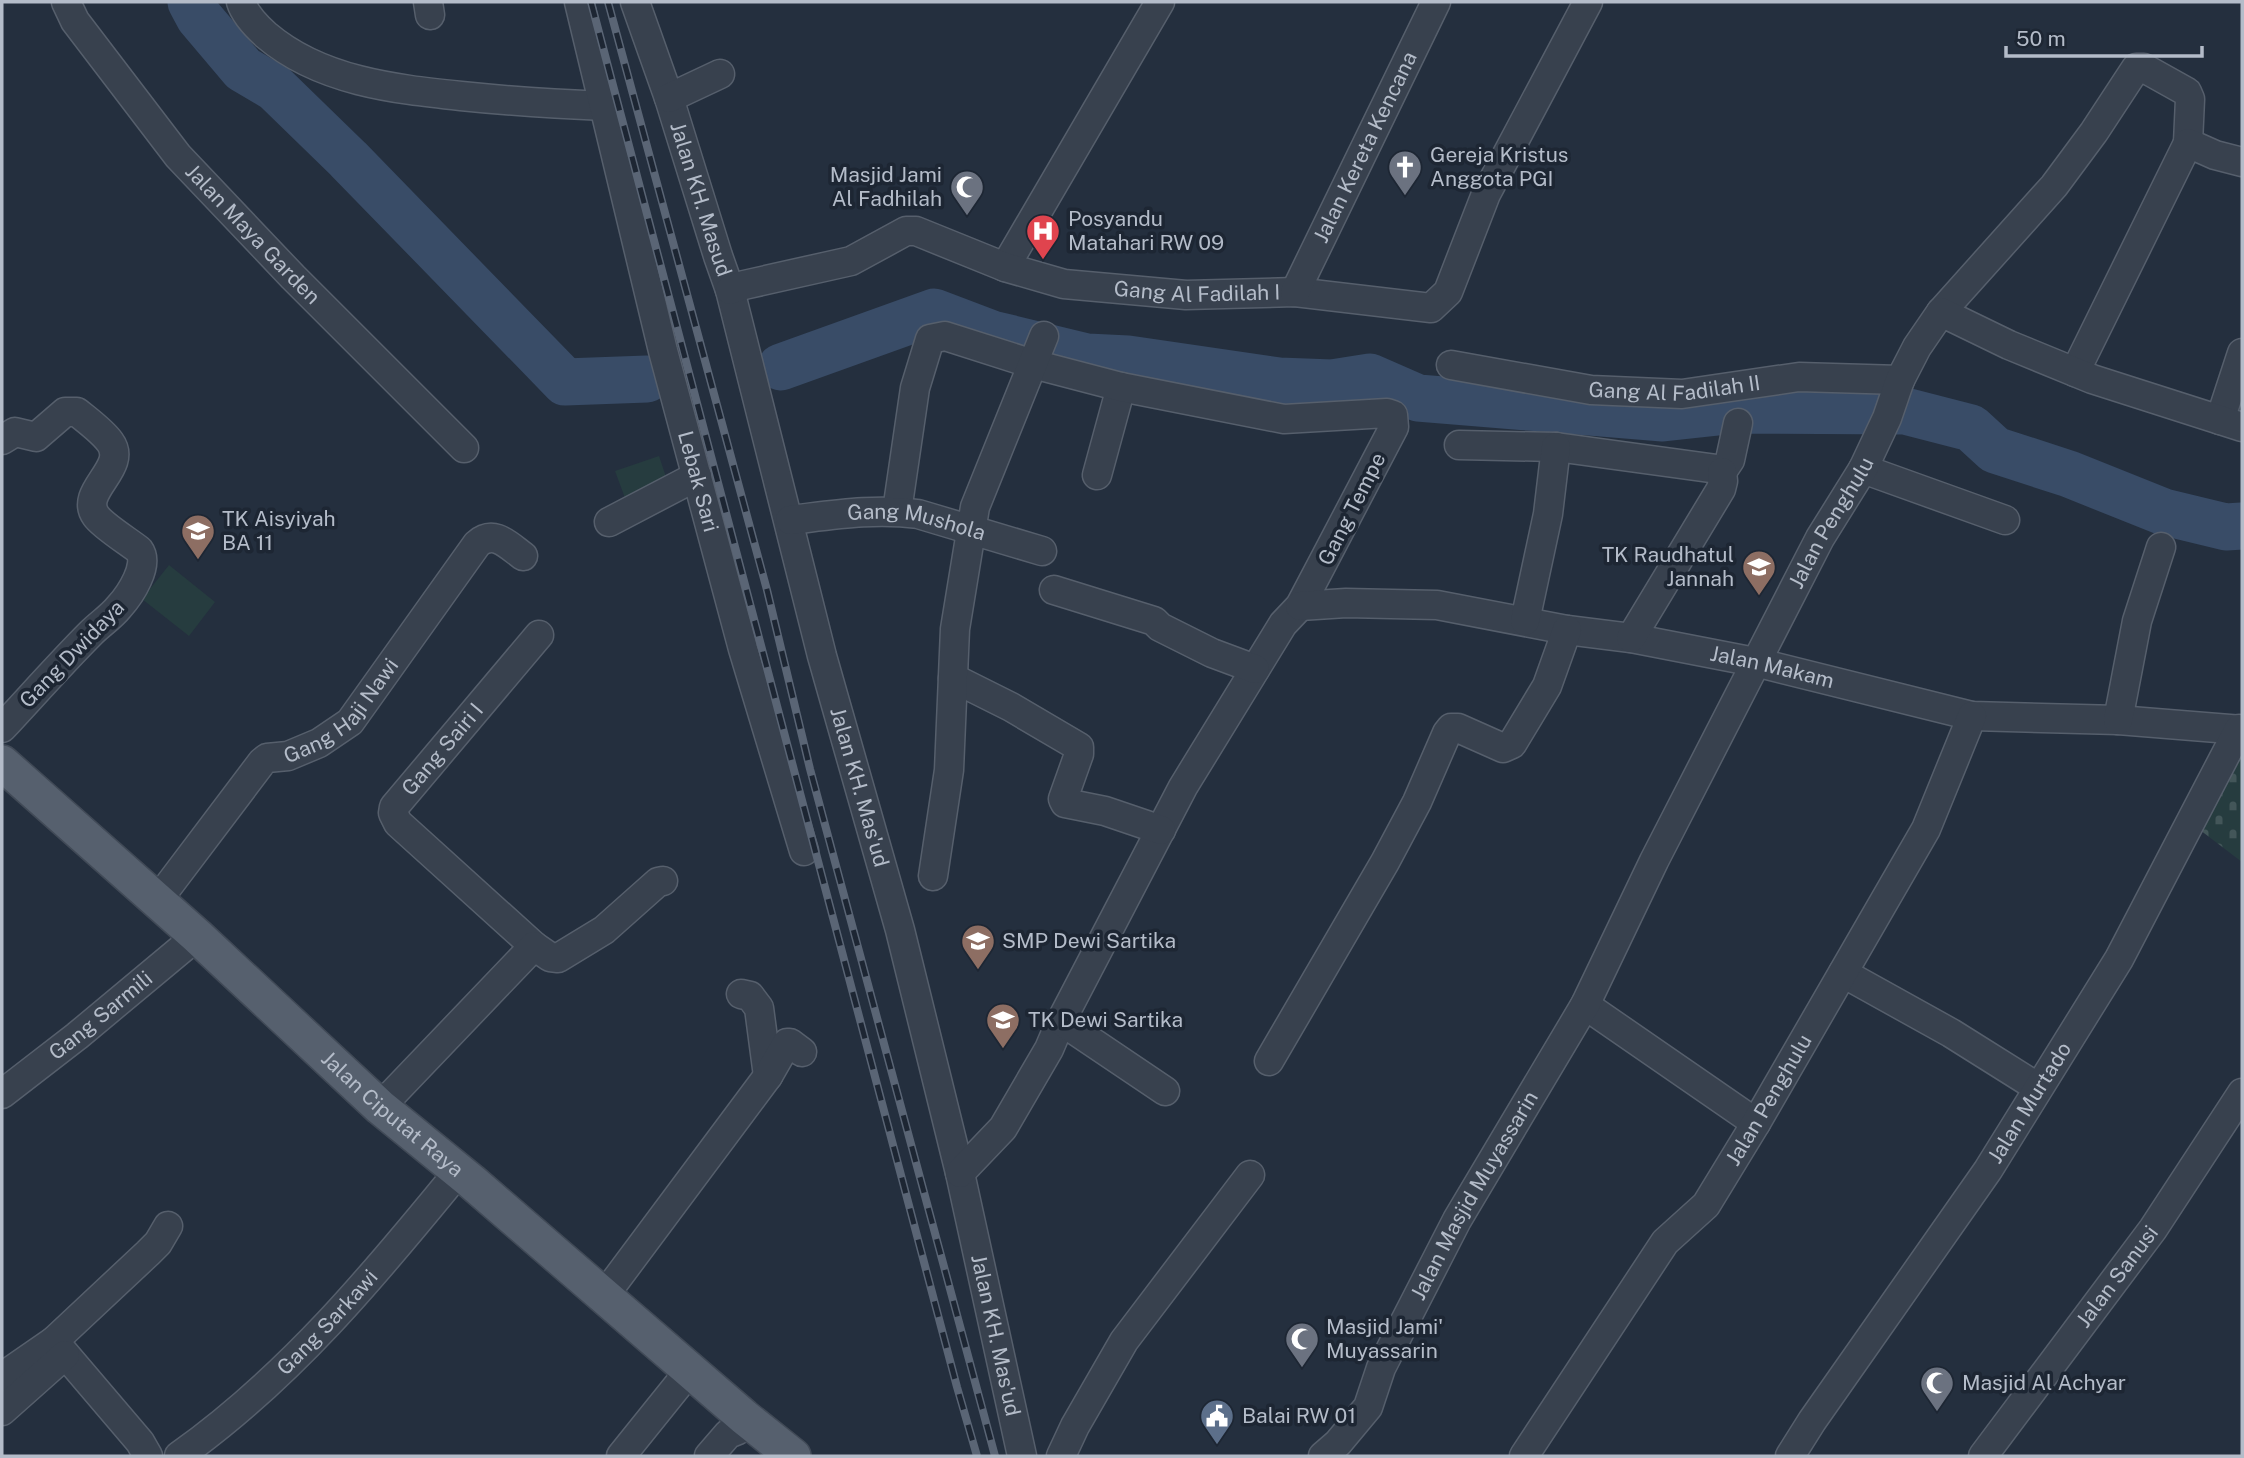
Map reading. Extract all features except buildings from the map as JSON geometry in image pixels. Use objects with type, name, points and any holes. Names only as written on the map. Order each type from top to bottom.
[{"type":"main road","name":"Jalan Ciputat Raya","points":[[8,778],[197,936],[380,1107],[691,1369],[741,1423],[793,1456]]},
{"type":"main road","points":[[741,1423],[762,1456]]},
{"type":"street","name":"Jalan Maya Garden","points":[[66,2],[75,21],[178,156],[293,278],[464,449]]},
{"type":"street","points":[[241,2],[257,27],[283,50],[338,75],[406,90],[518,102],[605,106]]},
{"type":"street","name":"Lebak Sari","points":[[579,2],[658,330],[743,649],[804,851]]},
{"type":"street","name":"Jalan KH. Masud","points":[[635,2],[669,98],[730,290],[757,400]]},
{"type":"street","points":[[1005,267],[1160,2]]},
{"type":"street","name":"Jalan Kereta Kencana","points":[[1295,292],[1436,2]]},
{"type":"street","name":"Gang Al Fadilah I","points":[[730,290],[851,261],[906,231],[925,233],[1005,267],[1064,284],[1186,295],[1295,292],[1431,308],[1448,292],[1486,194],[1588,2]]},
{"type":"street","name":"Jalan Penghulu","points":[[1755,662],[1820,538],[1863,470],[1900,380],[1917,347],[1941,312],[2054,186],[2136,68],[2144,68],[2187,92],[2190,99],[2188,143]]},
{"type":"street","points":[[669,98],[720,74]]},
{"type":"street","points":[[2075,372],[2188,143],[2215,155],[2242,162]]},
{"type":"street","points":[[1941,312],[2009,345],[2075,372],[2231,424],[2242,354]]},
{"type":"street","points":[[897,511],[915,388],[930,339],[945,336],[1039,351],[1121,387],[1097,475]]},
{"type":"street","points":[[933,876],[949,769],[955,629],[975,507],[1039,351]]},
{"type":"street","name":"Gang Al Fadilah II","points":[[1451,365],[1591,390],[1682,394],[1799,377],[1900,380]]},
{"type":"street","name":"Gang Tempe","points":[[1121,387],[1284,419],[1387,413],[1392,415],[1394,427],[1300,607]]},
{"type":"street","name":"Jalan KH. Mas'ud","points":[[757,400],[790,520],[822,656],[900,930],[960,1173],[1022,1456]]},
{"type":"street","name":"Gang Dwidaya","points":[[2,440],[15,432],[36,437],[65,412],[77,412],[111,442],[114,451],[114,461],[94,496],[96,516],[139,550],[144,563],[131,591],[119,608],[93,631],[2,728]]},
{"type":"street","points":[[1631,638],[1721,489],[1722,472],[1730,460],[1738,423]]},
{"type":"street","points":[[1458,445],[1556,447],[1717,468],[1722,472]]},
{"type":"street","points":[[1525,621],[1548,514],[1556,447]]},
{"type":"street","points":[[1863,470],[2005,520]]},
{"type":"street","points":[[609,522],[697,476]]},
{"type":"street","name":"Gang Mushola","points":[[790,520],[870,510],[918,513],[1042,551]]},
{"type":"street","name":"Gang Haji Nawi","points":[[157,901],[262,762],[267,758],[288,756],[318,743],[351,722],[477,544],[487,537],[494,537],[523,556]]},
{"type":"street","points":[[2118,720],[2137,621],[2161,547]]},
{"type":"street","points":[[1054,590],[1154,621],[1160,627],[1212,653],[1255,669]]},
{"type":"street","name":"Jalan Makam","points":[[1300,607],[1346,603],[1437,605],[1755,662],[1972,716],[2118,720],[2241,730]]},
{"type":"street","points":[[960,1173],[1003,1128],[1049,1049],[1061,1021],[1183,788],[1283,624],[1300,607]]},
{"type":"street","points":[[1269,1061],[1385,862],[1417,802],[1447,733],[1451,728],[1458,728],[1503,748],[1512,744],[1547,686],[1566,630]]},
{"type":"street","name":"Gang Sairi I","points":[[540,635],[394,807],[393,813],[398,823],[534,946],[550,957],[558,958],[604,930],[658,881],[663,881]]},
{"type":"street","name":"Jalan Masjid Muyassarin","points":[[1323,1456],[1338,1443],[1368,1406],[1381,1368],[1457,1220],[1585,1005],[1654,861],[1755,662]]},
{"type":"street","points":[[953,678],[1011,707],[1079,747],[1063,799],[1065,803],[1105,811],[1161,830]]},
{"type":"street","name":"Jalan Penghulu","points":[[1536,1452],[1665,1242],[1706,1205],[1756,1123],[1926,829],[1972,716]]},
{"type":"street","name":"Jalan Murtado","points":[[1790,1456],[1988,1170],[2037,1087],[2119,959],[2241,730]]},
{"type":"street","name":"Gang Sarmili","points":[[2,1094],[78,1036],[197,936]]},
{"type":"street","points":[[380,1107],[534,946]]},
{"type":"street","points":[[1843,973],[1951,1033],[2037,1087]]},
{"type":"street","points":[[741,994],[750,996],[759,1008],[768,1076]]},
{"type":"street","points":[[1585,1005],[1756,1123]]},
{"type":"street","points":[[1061,1021],[1165,1091]]},
{"type":"street","points":[[604,1296],[768,1076],[787,1043],[802,1052]]},
{"type":"street","name":"Jalan Sanusi","points":[[1983,1456],[2153,1229],[2242,1093]]},
{"type":"street","name":"Gang Sarkawi","points":[[179,1456],[242,1407],[300,1354],[386,1261],[459,1171]]},
{"type":"street","points":[[1061,1456],[1075,1426],[1124,1341],[1250,1175]]},
{"type":"street","points":[[2,1411],[158,1243],[169,1226]]},
{"type":"street","points":[[2,1377],[60,1348]]},
{"type":"street","points":[[60,1348],[140,1442],[148,1456]]},
{"type":"street","points":[[621,1456],[691,1369]]},
{"type":"street","points":[[709,1456],[727,1434],[741,1423]]},
{"type":"green space","points":[[659,456],[668,483],[625,498],[615,471]]},
{"type":"green space","points":[[169,565],[215,602],[189,636],[142,599]]},
{"type":"green space","points":[[2242,751],[2242,862],[2200,830]]},
{"type":"waterway","points":[[191,2],[199,17],[243,69],[275,88],[348,159],[565,382],[647,379]]},
{"type":"waterway","points":[[781,367],[934,312],[992,334],[1087,357],[1128,359],[1279,381],[1332,383],[1370,377],[1418,398],[1663,418],[1737,410],[1905,411],[1971,428],[1995,450],[2069,474],[2164,512],[2226,527],[2242,526]]},
{"type":"railway","points":[[591,2],[977,1456]]},
{"type":"railway","points":[[608,2],[767,590],[810,769],[995,1456]]},
{"type":"place","name":"Gereja Kristus Anggota PGI","points":[[1405,197]]},
{"type":"place","name":"Masjid Jami Al Fadhilah","points":[[967,217]]},
{"type":"place","name":"Posyandu Matahari RW 09","points":[[1043,261]]},
{"type":"place","name":"TK Aisyiyah BA 11","points":[[198,561]]},
{"type":"place","name":"TK Raudhatul Jannah","points":[[1759,597]]},
{"type":"place","name":"SMP Dewi Sartika","points":[[978,971]]},
{"type":"place","name":"TK Dewi Sartika","points":[[1003,1050]]},
{"type":"place","name":"Masjid Jami' Muyassarin","points":[[1302,1369]]},
{"type":"place","name":"Masjid Al Achyar","points":[[1937,1413]]},
{"type":"place","name":"Balai RW 01","points":[[1217,1446]]}]
